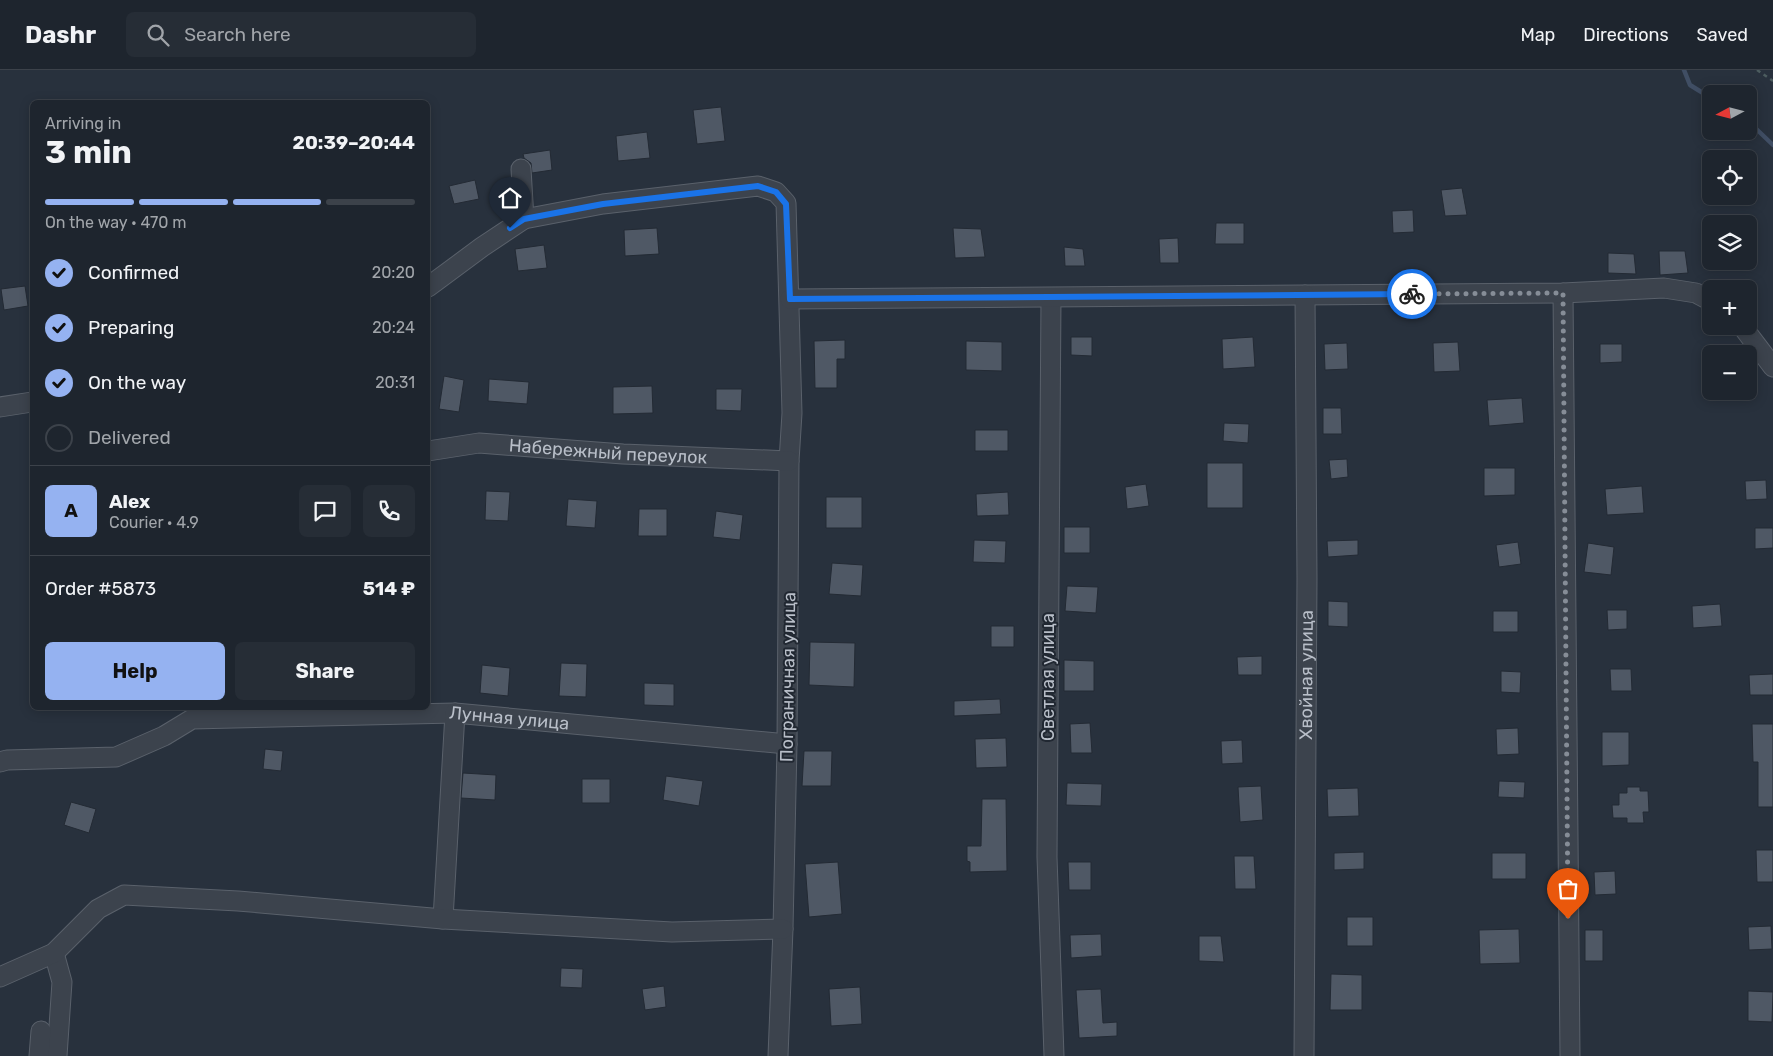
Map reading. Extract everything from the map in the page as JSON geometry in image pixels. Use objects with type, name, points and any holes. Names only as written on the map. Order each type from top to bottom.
[{"type":"street","points":[[430,286],[524,219],[522,169]]},
{"type":"street","name":"Пограничная улица","points":[[524,219],[603,204],[758,186],[776,192],[786,204],[792,413],[789,461],[787,744],[783,930],[778,1056]]},
{"type":"street","points":[[790,299],[1563,293],[1664,288],[1696,293],[1702,296]]},
{"type":"street","points":[[1563,293],[1570,1056]]},
{"type":"street","name":"Хвойная улица","points":[[1304,1056],[1308,578],[1305,294]]},
{"type":"street","name":"Светлая улица","points":[[1051,298],[1047,857],[1054,1056]]},
{"type":"street","points":[[1749,335],[1773,367]]},
{"type":"street","points":[[0,407],[30,402]]},
{"type":"street","name":"Набережный переулок","points":[[430,451],[479,443],[623,454],[789,461]]},
{"type":"street","name":"Лунная улица","points":[[0,762],[7,760],[116,757],[164,736],[190,713],[455,713],[787,744]]},
{"type":"street","points":[[443,919],[455,713]]},
{"type":"street","points":[[4,975],[54,953],[98,909],[124,896],[238,901],[443,919],[672,932],[783,930]]},
{"type":"street","points":[[54,953],[62,982],[57,1056]]},
{"type":"street","points":[[39,1056],[41,1031]]},
{"type":"path","points":[[1756,70],[1773,81]]},
{"type":"building","points":[[721,107],[725,141],[697,144],[693,110]]},
{"type":"building","points":[[647,132],[650,158],[618,161],[616,136]]},
{"type":"building","points":[[550,150],[552,170],[532,173],[531,163],[524,158],[523,154]]},
{"type":"building","points":[[475,180],[479,199],[454,204],[449,186]]},
{"type":"building","points":[[1462,188],[1467,215],[1445,216],[1441,190]]},
{"type":"building","points":[[1413,210],[1414,232],[1393,233],[1392,211]]},
{"type":"building","points":[[1216,223],[1244,223],[1244,244],[1215,244]]},
{"type":"building","points":[[657,228],[659,254],[625,256],[624,230]]},
{"type":"building","points":[[953,228],[981,229],[985,257],[955,258]]},
{"type":"building","points":[[1178,238],[1179,263],[1160,263],[1159,239]]},
{"type":"building","points":[[544,245],[547,268],[518,271],[515,249]]},
{"type":"building","points":[[1064,247],[1083,249],[1085,266],[1065,266]]},
{"type":"building","points":[[1659,251],[1685,251],[1688,273],[1660,275]]},
{"type":"building","points":[[1608,253],[1634,254],[1636,274],[1608,273]]},
{"type":"building","points":[[25,286],[28,306],[4,310],[1,289]]},
{"type":"building","points":[[1071,337],[1092,337],[1092,356],[1071,355]]},
{"type":"building","points":[[1253,337],[1255,367],[1223,369],[1222,339]]},
{"type":"building","points":[[845,340],[845,359],[837,359],[837,388],[815,388],[814,341]]},
{"type":"building","points":[[966,341],[1002,342],[1002,371],[966,370]]},
{"type":"building","points":[[1458,342],[1460,371],[1434,372],[1433,343]]},
{"type":"building","points":[[1347,343],[1348,369],[1325,370],[1324,344]]},
{"type":"building","points":[[1600,344],[1622,344],[1622,362],[1600,363]]},
{"type":"building","points":[[444,376],[464,380],[459,412],[439,409]]},
{"type":"building","points":[[489,379],[529,382],[527,404],[488,401]]},
{"type":"building","points":[[652,386],[653,413],[613,414],[613,387]]},
{"type":"building","points":[[716,389],[742,389],[741,411],[716,410]]},
{"type":"building","points":[[1522,398],[1524,423],[1489,426],[1487,400]]},
{"type":"building","points":[[1323,408],[1341,408],[1342,434],[1323,434]]},
{"type":"building","points":[[1224,423],[1249,424],[1248,443],[1223,441]]},
{"type":"building","points":[[975,430],[1008,430],[1008,451],[975,451]]},
{"type":"building","points":[[1347,459],[1348,477],[1331,479],[1329,460]]},
{"type":"building","points":[[1207,463],[1243,463],[1243,508],[1207,508]]},
{"type":"building","points":[[1484,468],[1515,468],[1515,495],[1484,496]]},
{"type":"building","points":[[1766,480],[1767,499],[1746,500],[1745,481]]},
{"type":"building","points":[[1146,484],[1149,506],[1127,509],[1125,487]]},
{"type":"building","points":[[1642,486],[1644,513],[1607,515],[1605,489]]},
{"type":"building","points":[[486,491],[510,492],[508,521],[485,520]]},
{"type":"building","points":[[1008,492],[1009,515],[977,516],[976,494]]},
{"type":"building","points":[[826,497],[862,497],[862,528],[826,528]]},
{"type":"building","points":[[568,499],[597,501],[595,528],[566,526]]},
{"type":"building","points":[[639,509],[667,509],[667,536],[638,536]]},
{"type":"building","points":[[716,511],[743,515],[740,540],[713,537]]},
{"type":"building","points":[[1064,527],[1090,527],[1090,553],[1064,553]]},
{"type":"building","points":[[1755,528],[1773,528],[1773,548],[1755,549]]},
{"type":"building","points":[[974,540],[1006,541],[1005,563],[973,562]]},
{"type":"building","points":[[1358,540],[1358,555],[1328,557],[1327,541]]},
{"type":"building","points":[[1518,542],[1521,564],[1499,567],[1496,545]]},
{"type":"building","points":[[1588,543],[1614,547],[1611,575],[1584,572]]},
{"type":"building","points":[[832,563],[863,565],[861,596],[829,594]]},
{"type":"building","points":[[1067,586],[1098,587],[1096,613],[1065,611]]},
{"type":"building","points":[[1328,601],[1348,602],[1348,627],[1328,626]]},
{"type":"building","points":[[1720,604],[1722,626],[1693,628],[1692,606]]},
{"type":"building","points":[[1607,610],[1627,610],[1627,629],[1608,630]]},
{"type":"building","points":[[1493,611],[1518,611],[1518,632],[1493,632]]},
{"type":"building","points":[[991,626],[1014,626],[1014,647],[991,647]]},
{"type":"building","points":[[810,642],[855,643],[854,687],[809,685]]},
{"type":"building","points":[[1262,656],[1262,675],[1238,675],[1237,657]]},
{"type":"building","points":[[1064,660],[1094,661],[1094,691],[1064,691]]},
{"type":"building","points":[[561,663],[587,664],[586,697],[559,696]]},
{"type":"building","points":[[482,665],[510,668],[508,696],[480,693]]},
{"type":"building","points":[[1610,669],[1631,669],[1632,691],[1611,691]]},
{"type":"building","points":[[1501,671],[1521,672],[1520,693],[1501,692]]},
{"type":"building","points":[[1773,674],[1773,695],[1750,695],[1749,675]]},
{"type":"building","points":[[644,683],[674,684],[674,706],[644,705]]},
{"type":"building","points":[[1000,699],[1001,714],[954,716],[954,701]]},
{"type":"building","points":[[1090,723],[1092,753],[1071,753],[1070,724]]},
{"type":"building","points":[[1752,724],[1773,724],[1773,807],[1758,807],[1758,762],[1753,762]]},
{"type":"building","points":[[1518,728],[1519,754],[1497,755],[1496,729]]},
{"type":"building","points":[[1602,732],[1629,732],[1629,765],[1602,766]]},
{"type":"building","points":[[1006,738],[1007,767],[976,768],[975,739]]},
{"type":"building","points":[[1242,740],[1243,763],[1222,764],[1221,741]]},
{"type":"building","points":[[265,749],[283,751],[281,771],[263,769]]},
{"type":"building","points":[[804,751],[832,751],[831,786],[802,786]]},
{"type":"building","points":[[463,773],[496,775],[495,800],[461,798]]},
{"type":"building","points":[[666,776],[703,781],[699,806],[663,800]]},
{"type":"building","points":[[582,779],[610,779],[610,803],[582,803]]},
{"type":"building","points":[[1499,781],[1525,782],[1524,798],[1498,797]]},
{"type":"building","points":[[1067,783],[1102,784],[1101,806],[1066,805]]},
{"type":"building","points":[[1261,786],[1263,820],[1240,822],[1238,787]]},
{"type":"building","points":[[1627,787],[1640,787],[1640,791],[1648,791],[1649,812],[1643,812],[1644,823],[1627,823],[1627,818],[1613,818],[1612,805],[1619,805],[1619,793],[1627,793]]},
{"type":"building","points":[[1358,788],[1359,816],[1328,817],[1327,789]]},
{"type":"building","points":[[982,799],[1006,799],[1007,871],[970,872],[970,862],[967,861],[967,846],[981,846]]},
{"type":"building","points":[[71,802],[96,809],[89,833],[64,825]]},
{"type":"building","points":[[1756,850],[1773,850],[1773,882],[1757,882]]},
{"type":"building","points":[[1364,852],[1364,869],[1334,870],[1334,853]]},
{"type":"building","points":[[1492,853],[1526,853],[1526,879],[1492,879]]},
{"type":"building","points":[[1234,856],[1254,856],[1256,889],[1235,889]]},
{"type":"building","points":[[838,862],[842,914],[809,917],[805,864]]},
{"type":"building","points":[[1068,862],[1091,862],[1091,890],[1069,890]]},
{"type":"building","points":[[1615,871],[1616,894],[1595,895],[1594,872]]},
{"type":"building","points":[[1347,917],[1373,917],[1373,946],[1347,946]]},
{"type":"building","points":[[1771,926],[1772,949],[1749,950],[1748,927]]},
{"type":"building","points":[[1519,929],[1520,963],[1480,964],[1479,930]]},
{"type":"building","points":[[1585,930],[1603,930],[1603,961],[1585,961]]},
{"type":"building","points":[[1101,934],[1102,956],[1071,958],[1070,935]]},
{"type":"building","points":[[1199,936],[1221,936],[1224,962],[1199,961]]},
{"type":"building","points":[[561,968],[583,969],[582,988],[560,987]]},
{"type":"building","points":[[1331,974],[1362,975],[1362,1010],[1330,1010]]},
{"type":"building","points":[[664,986],[666,1007],[645,1010],[642,989]]},
{"type":"building","points":[[860,987],[862,1024],[831,1026],[829,989]]},
{"type":"building","points":[[1101,989],[1103,1023],[1117,1022],[1117,1036],[1079,1038],[1076,990]]},
{"type":"building","points":[[1748,991],[1773,992],[1772,1022],[1748,1021]]},
{"type":"waterway","points":[[1684,70],[1690,85],[1702,92]]},
{"type":"waterway","points":[[1758,131],[1773,145]]},
{"type":"way so far","points":[[1412,294],[1563,293],[1568,919]]},
{"type":"route","points":[[510,228],[524,219],[603,204],[758,186],[776,192],[786,204],[790,299],[1412,294]]}]
